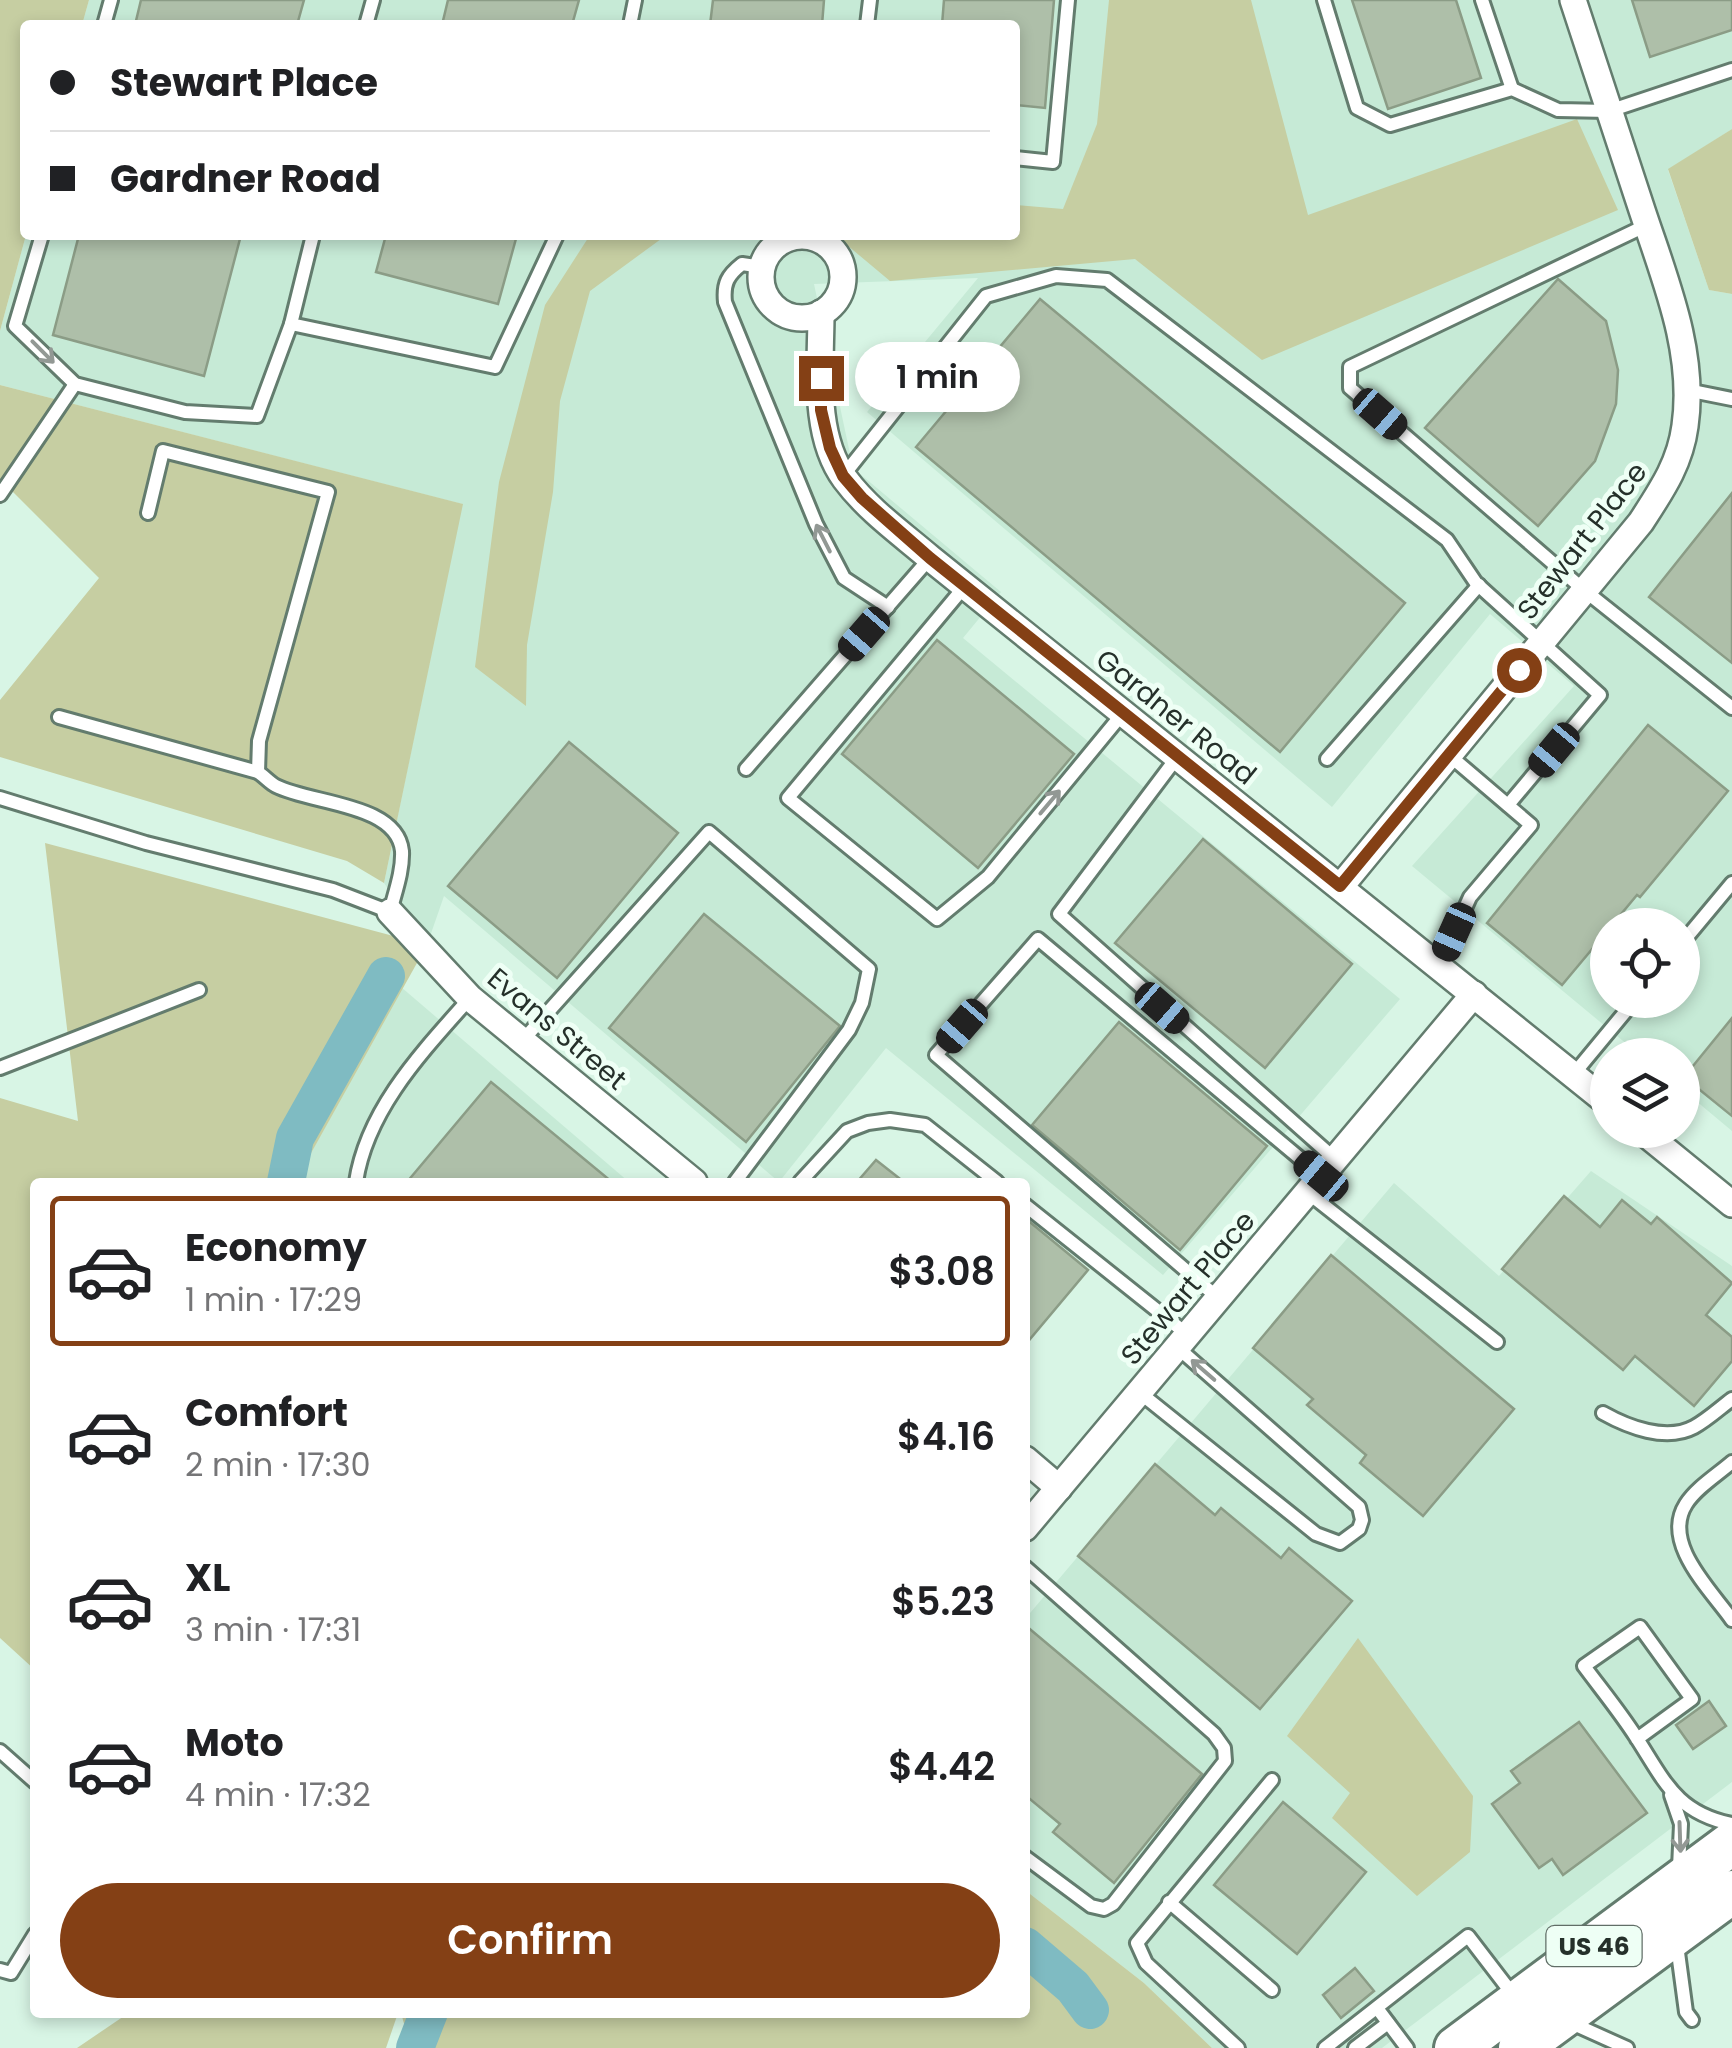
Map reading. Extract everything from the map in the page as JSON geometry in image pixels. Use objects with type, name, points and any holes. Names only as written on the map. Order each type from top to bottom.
[{"type":"highway","name":"US 46","points":[[1456,2048],[1732,1842]]},
{"type":"highway","name":"US 46","points":[[1520,2048],[1732,1892]]},
{"type":"street","name":"Stewart Place","points":[[1340,886],[1641,522],[1672,475],[1685,430],[1685,358],[1673,304],[1574,0]]},
{"type":"street","points":[[786,240],[774,246],[762,267],[765,294],[774,308],[798,318],[821,314],[840,292],[843,277],[836,253],[814,240]]},
{"type":"street","name":"Gardner Road","points":[[821,314],[821,410],[830,448],[843,476],[862,498],[964,586],[1590,1089]]},
{"type":"street","name":"Evans Street","points":[[390,912],[470,998],[689,1178]]},
{"type":"street","name":"Stewart Place","points":[[1030,1522],[1474,994]]},
{"type":"street","points":[[1663,1148],[1732,1204]]},
{"type":"street","points":[[1030,1463],[1059,1488]]},
{"type":"lane","points":[[1020,159],[1054,162],[1068,0]]},
{"type":"lane","points":[[1324,0],[1357,108],[1390,124],[1512,90],[1558,110],[1610,111],[1732,70]]},
{"type":"lane","points":[[1482,0],[1512,90]]},
{"type":"lane","points":[[1646,224],[1350,367],[1350,388],[1584,590],[1732,708]]},
{"type":"lane","points":[[41,240],[16,326],[75,384],[185,412],[257,416],[291,324],[312,240]]},
{"type":"lane","points":[[291,324],[495,367],[555,240]]},
{"type":"lane","points":[[762,267],[742,264],[730,274],[723,287],[725,302],[816,524],[844,578],[888,607]]},
{"type":"lane","points":[[843,476],[986,296],[1056,276],[1107,280],[1447,540],[1479,586],[1600,694],[1508,805]]},
{"type":"lane","points":[[0,495],[75,384]]},
{"type":"lane","points":[[1688,390],[1732,399]]},
{"type":"lane","points":[[148,513],[163,451],[328,492],[260,741],[258,772]]},
{"type":"lane","points":[[746,770],[930,558]]},
{"type":"lane","points":[[964,586],[788,798],[938,919],[988,877],[1124,713]]},
{"type":"lane","points":[[1328,759],[1479,586]]},
{"type":"lane","points":[[0,798],[146,843],[333,890],[390,912],[402,868],[402,847],[395,828],[375,816],[275,786],[258,772],[59,717]]},
{"type":"lane","points":[[1439,966],[1470,897],[1531,825],[1449,754]]},
{"type":"lane","points":[[1178,756],[1059,914],[1321,1176],[1497,1342]]},
{"type":"lane","points":[[523,1040],[709,832],[869,969],[862,1003],[849,1030],[737,1178]]},
{"type":"lane","points":[[1700,922],[1732,884]]},
{"type":"lane","points":[[1218,1298],[936,1055],[1038,939],[1321,1176]]},
{"type":"lane","points":[[0,1068],[200,990]]},
{"type":"lane","points":[[357,1178],[368,1140],[409,1067],[470,998]]},
{"type":"lane","points":[[1573,1075],[1620,1018]]},
{"type":"lane","points":[[804,1178],[847,1131],[868,1122],[890,1120],[925,1125],[992,1178]]},
{"type":"lane","points":[[1030,1208],[1182,1341],[1228,1392],[1358,1507],[1360,1530],[1340,1542],[1316,1534],[1139,1392]]},
{"type":"lane","points":[[1603,1413],[1627,1426],[1673,1432],[1692,1429],[1732,1399]]},
{"type":"lane","points":[[1732,1462],[1688,1500],[1679,1529],[1684,1552],[1732,1620]]},
{"type":"lane","points":[[1030,1571],[1214,1734],[1224,1748],[1225,1761],[1114,1904],[1104,1909],[1091,1906],[1030,1862]]},
{"type":"lane","points":[[1638,1739],[1692,1698],[1640,1627],[1584,1666],[1638,1739],[1668,1788],[1681,1824],[1682,1842],[1672,1887]]},
{"type":"lane","points":[[0,1751],[30,1778]]},
{"type":"lane","points":[[1238,2048],[1139,1954],[1139,1938],[1272,1780]]},
{"type":"lane","points":[[1668,1788],[1685,1806],[1732,1824]]},
{"type":"lane","points":[[1169,1902],[1272,1990]]},
{"type":"lane","points":[[1676,1934],[1686,2012],[1692,2020]]},
{"type":"lane","points":[[1325,2048],[1468,1936],[1519,2002]]},
{"type":"lane","points":[[0,1970],[11,1973],[30,1942]]},
{"type":"lane","points":[[1377,2008],[1407,2048]]},
{"type":"lane","points":[[1560,2018],[1627,2048]]},
{"type":"lane","points":[[1355,2048],[1388,2023]]},
{"type":"shaded area","points":[[0,0],[89,0],[83,20],[20,20],[20,240],[25,240],[0,331]]},
{"type":"shaded area","points":[[89,0],[1732,0],[1732,129],[1668,170],[1709,290],[1732,294],[1732,1131],[1700,1104],[1700,1038],[1619,1038],[1595,1018],[1700,1018],[1700,908],[1590,908],[1590,1014],[1412,866],[1574,686],[1490,614],[1332,807],[867,412],[978,278],[814,284],[853,468],[1001,592],[963,638],[1400,999],[1163,1275],[886,1048],[782,1178],[774,1178],[444,896],[427,945],[384,883],[462,504],[0,385],[0,331],[25,240],[1020,240],[1020,20],[83,20]]},
{"type":"shaded area","points":[[1109,0],[1251,0],[1308,215],[1577,119],[1618,210],[1262,360],[1135,259],[890,281],[841,240],[1020,240],[1020,205],[1063,209],[1097,124]]},
{"type":"shaded area","points":[[1732,129],[1732,294],[1709,290],[1668,169]]},
{"type":"shaded area","points":[[587,240],[660,240],[590,291],[560,401],[553,492],[527,645],[526,706],[475,667],[499,482],[545,305]]},
{"type":"shaded area","points":[[0,385],[463,504],[384,883],[347,861],[0,757],[0,700],[99,578],[0,479]]},
{"type":"shaded area","points":[[45,843],[427,945],[305,1164],[305,1178],[30,1178],[30,1665],[0,1638],[0,1098],[78,1121]]},
{"type":"shaded area","points":[[401,987],[624,1178],[305,1178],[305,1164]]},
{"type":"shaded area","points":[[1591,1171],[1732,1266],[1732,1782],[1382,2048],[1212,2048],[1144,1983],[1030,1894],[1030,1613],[1394,1183],[1499,1276]]},
{"type":"shaded area","points":[[1358,1638],[1473,1796],[1470,1852],[1417,1896],[1332,1818],[1350,1793],[1287,1736]]},
{"type":"shaded area","points":[[1030,1894],[1144,1983],[1212,2048],[411,2048],[402,2018],[1030,2018]]},
{"type":"shaded area","points":[[121,2018],[396,2018],[386,2048],[77,2048]]},
{"type":"building","points":[[141,0],[304,0],[298,20],[136,20]]},
{"type":"building","points":[[448,0],[579,0],[573,20],[443,20]]},
{"type":"building","points":[[713,0],[824,0],[822,20],[711,20]]},
{"type":"building","points":[[944,0],[1054,0],[1045,108],[1020,106],[1020,20],[942,20]]},
{"type":"building","points":[[1352,0],[1456,0],[1481,78],[1388,109]]},
{"type":"building","points":[[1632,0],[1732,0],[1732,30],[1650,57]]},
{"type":"building","points":[[78,240],[240,240],[204,376],[53,335]]},
{"type":"building","points":[[385,240],[516,240],[498,304],[376,272]]},
{"type":"building","points":[[1558,279],[1606,321],[1618,370],[1616,404],[1595,461],[1538,526],[1425,428]]},
{"type":"building","points":[[1040,299],[1405,603],[1280,752],[916,447]]},
{"type":"building","points":[[1732,493],[1732,663],[1649,597]]},
{"type":"building","points":[[937,640],[1074,754],[978,868],[842,754]]},
{"type":"building","points":[[1648,725],[1728,791],[1640,897],[1637,895],[1626,908],[1590,908],[1590,952],[1562,985],[1487,923]]},
{"type":"building","points":[[569,742],[678,833],[557,978],[448,886]]},
{"type":"building","points":[[1203,839],[1352,964],[1265,1068],[1115,943]]},
{"type":"building","points":[[704,914],[840,1026],[746,1142],[609,1028]]},
{"type":"building","points":[[1732,1018],[1732,1116],[1700,1090],[1700,1057]]},
{"type":"building","points":[[1119,1022],[1267,1146],[1180,1250],[1032,1125]]},
{"type":"building","points":[[491,1082],[607,1178],[410,1178]]},
{"type":"building","points":[[876,1160],[899,1178],[860,1178]]},
{"type":"building","points":[[1564,1196],[1600,1227],[1622,1200],[1651,1224],[1657,1217],[1732,1283],[1706,1315],[1732,1337],[1732,1361],[1694,1406],[1635,1356],[1623,1370],[1502,1269]]},
{"type":"building","points":[[1030,1222],[1088,1270],[1030,1339]]},
{"type":"building","points":[[1331,1255],[1514,1409],[1423,1516],[1360,1463],[1366,1455],[1307,1405],[1313,1399],[1253,1348]]},
{"type":"building","points":[[1155,1464],[1215,1515],[1221,1508],[1281,1558],[1289,1548],[1352,1601],[1260,1709],[1078,1556]]},
{"type":"building","points":[[1030,1629],[1202,1774],[1114,1883],[1053,1832],[1060,1824],[1030,1799]]},
{"type":"building","points":[[1709,1701],[1726,1726],[1693,1749],[1676,1725]]},
{"type":"building","points":[[1579,1722],[1647,1813],[1563,1875],[1552,1859],[1539,1868],[1492,1804],[1520,1783],[1511,1771]]},
{"type":"building","points":[[1283,1802],[1366,1872],[1297,1954],[1214,1885]]},
{"type":"building","points":[[1355,1968],[1374,1991],[1341,2018],[1323,1995]]},
{"type":"waterway","points":[[287,1178],[295,1138],[386,976]]},
{"type":"waterway","points":[[1030,1950],[1073,1987],[1090,2010]]},
{"type":"waterway","points":[[415,2048],[427,2018]]},
{"type":"route","points":[[821,378],[821,410],[830,448],[843,476],[862,498],[930,558],[1340,886],[1519,670]]}]
